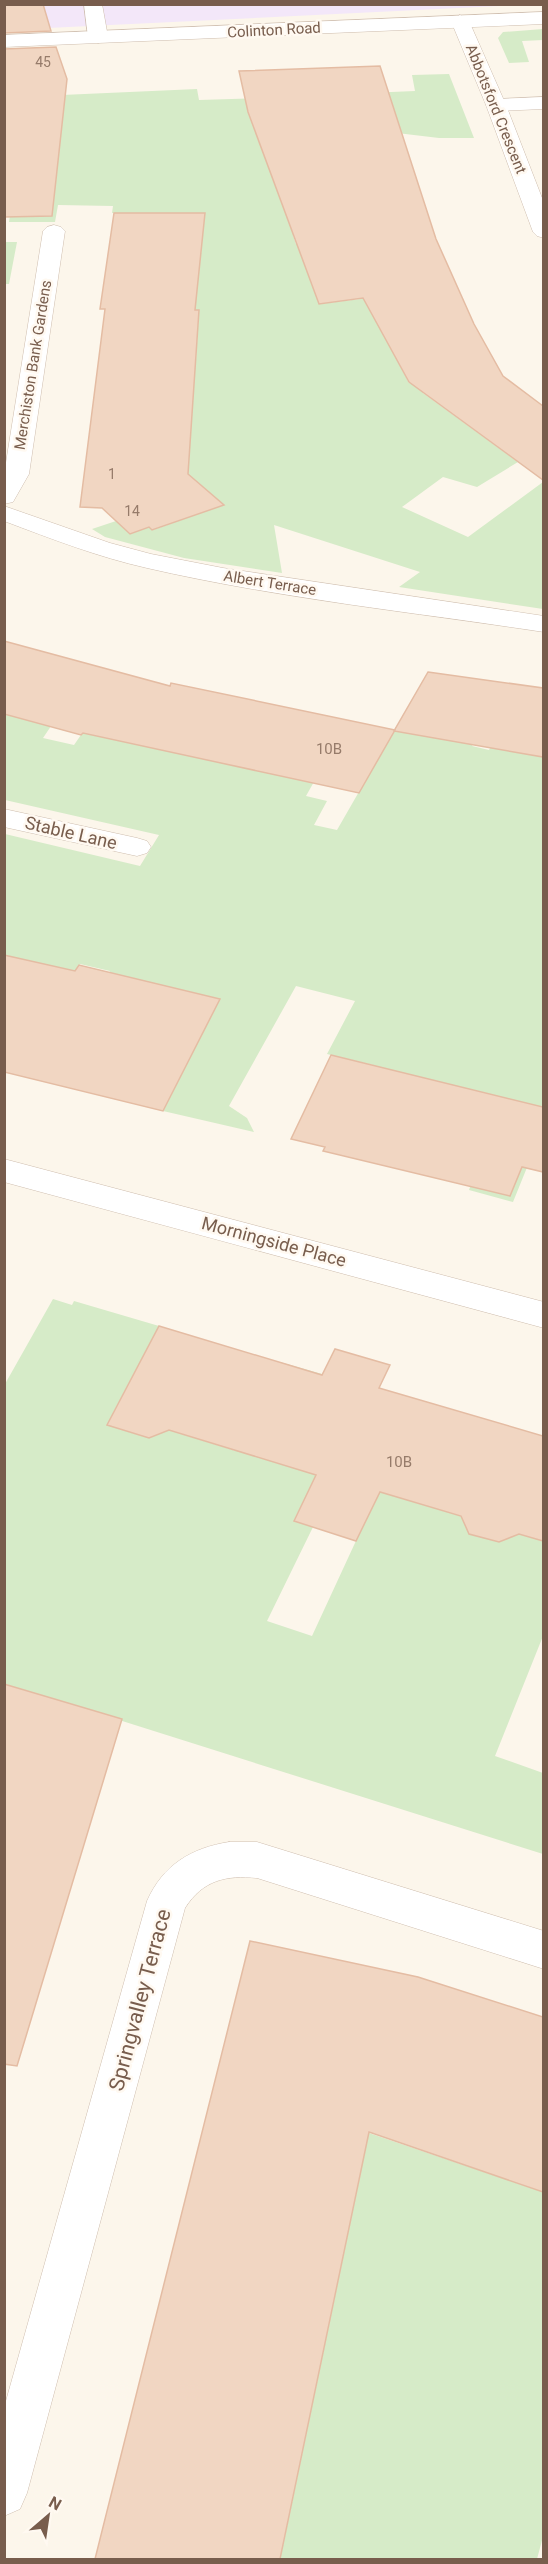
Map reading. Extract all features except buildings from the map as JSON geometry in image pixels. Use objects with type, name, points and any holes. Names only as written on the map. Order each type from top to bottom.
[{"type":"street","points":[[93,5],[98,37]]},
{"type":"street","name":"Colinton Road","points":[[4,42],[543,18]]},
{"type":"street","name":"Abbotsford Crescent","points":[[460,21],[496,105],[543,232]]},
{"type":"street","points":[[496,105],[543,103]]},
{"type":"street","name":"Merchiston Bank Gardens","points":[[4,497],[17,474],[54,231]]},
{"type":"street","name":"Albert Terrace","points":[[4,513],[101,548],[158,563],[223,576],[543,624]]},
{"type":"street","name":"Stable Lane","points":[[4,818],[137,848]]},
{"type":"street","name":"Morningside Place","points":[[4,1170],[543,1315]]},
{"type":"street","name":"Springvalley Terrace","points":[[4,2493],[167,1901],[175,1887],[189,1873],[205,1864],[238,1857],[257,1860],[543,1950]]},
{"type":"shaded area","points":[[543,4],[48,28],[44,5]]},
{"type":"green space","points":[[543,29],[543,40],[522,41],[529,62],[509,63],[498,38],[503,32]]},
{"type":"green space","points":[[449,74],[474,138],[439,138],[397,133],[355,228],[293,235],[296,244],[332,241],[319,304],[393,295],[390,347],[409,383],[448,379],[423,393],[518,462],[477,487],[443,477],[402,507],[468,537],[543,482],[543,609],[399,587],[420,572],[274,525],[282,573],[184,558],[105,537],[92,529],[116,521],[130,534],[149,527],[153,530],[223,505],[194,479],[123,503],[196,360],[199,310],[174,310],[196,295],[198,286],[174,213],[112,213],[113,206],[58,205],[55,222],[9,222],[10,215],[49,216],[52,189],[17,97],[197,89],[199,100],[260,98],[261,102],[246,102],[249,116],[289,114],[344,94],[415,91],[412,75]]},
{"type":"green space","points":[[5,242],[17,242],[9,284],[5,284]]},
{"type":"green space","points":[[86,674],[43,738],[74,745],[119,680],[315,780],[306,796],[327,801],[314,825],[337,830],[418,689],[443,693],[480,731],[472,746],[489,750],[498,733],[534,755],[544,757],[543,1128],[513,1202],[469,1190],[474,1176],[373,1065],[327,1054],[355,1001],[296,986],[229,1106],[247,1118],[254,1132],[163,1111],[220,999],[183,990],[103,985],[110,971],[80,964],[55,1004],[5,966],[5,834],[140,866],[159,835],[5,800],[5,714]]},
{"type":"green space","points":[[53,1299],[72,1305],[74,1301],[159,1326],[113,1413],[119,1429],[149,1438],[169,1430],[236,1451],[280,1362],[322,1374],[313,1393],[368,1411],[310,1489],[294,1520],[313,1527],[267,1621],[312,1636],[379,1491],[461,1516],[470,1534],[499,1542],[519,1534],[543,1541],[543,1636],[495,1756],[543,1773],[543,1854],[5,1684],[5,1384]]},
{"type":"green space","points":[[351,2127],[543,2192],[544,2533],[537,2559],[280,2560],[361,2171]]}]
